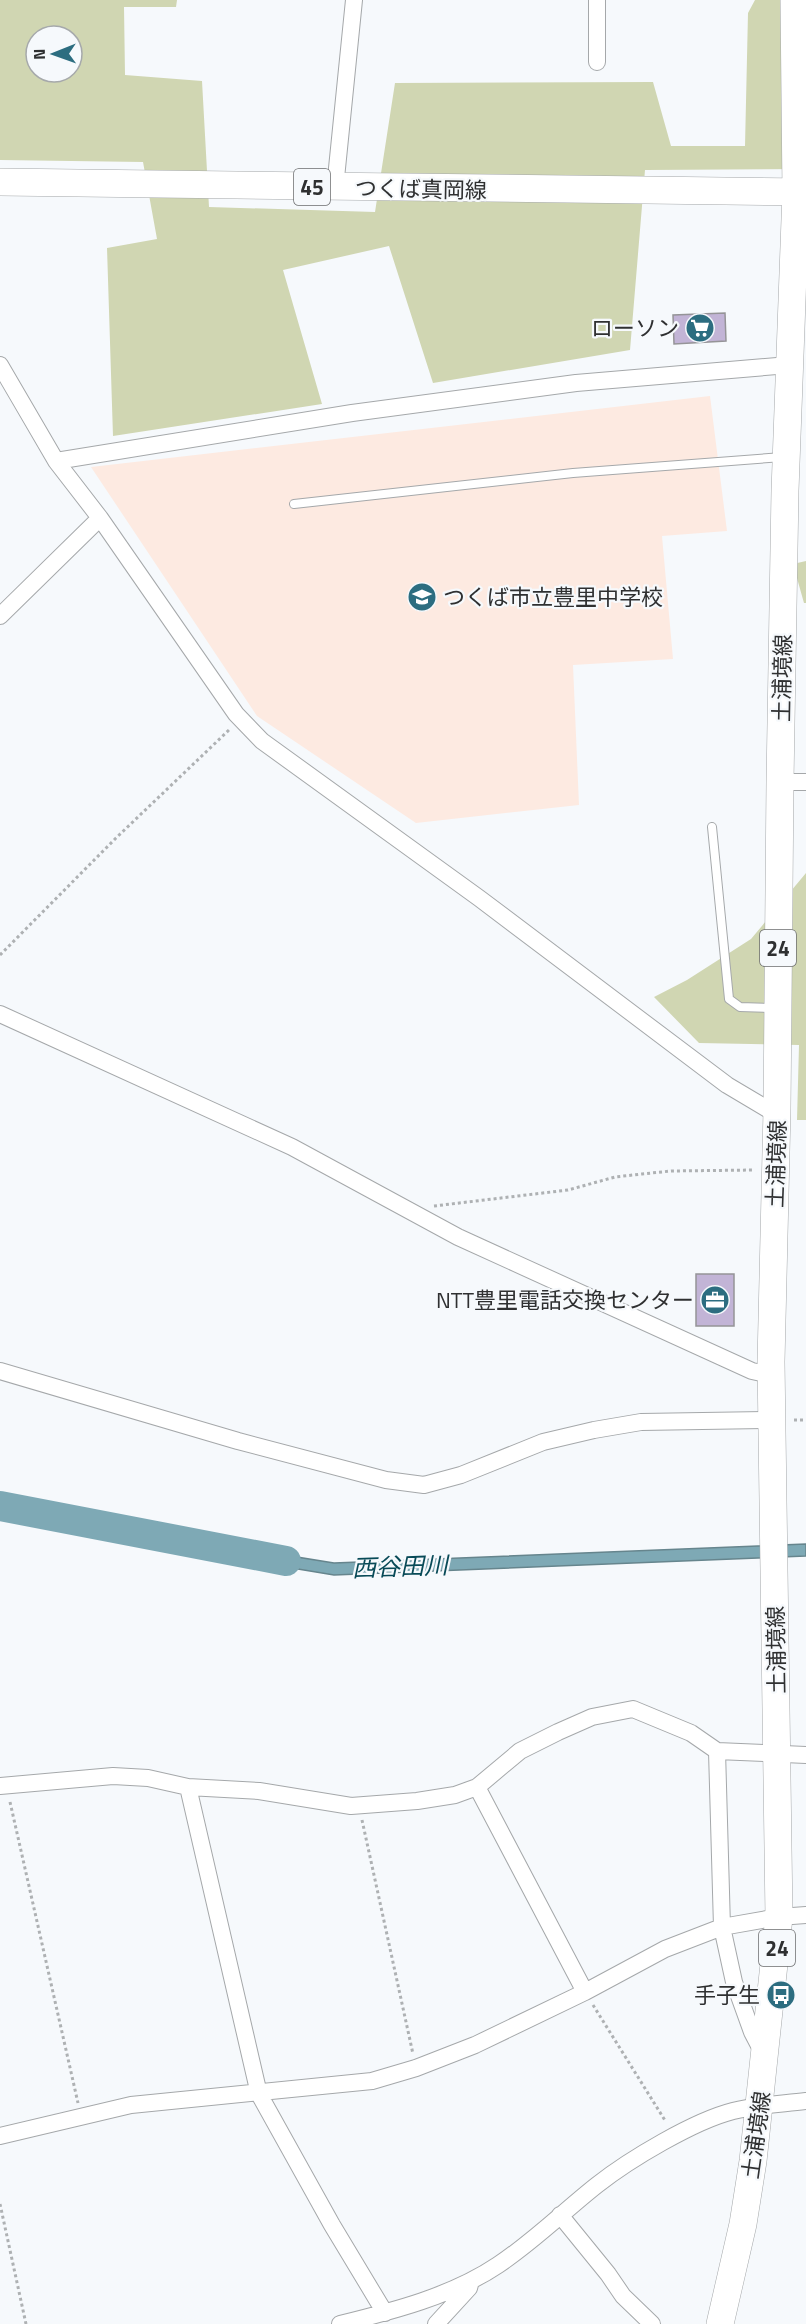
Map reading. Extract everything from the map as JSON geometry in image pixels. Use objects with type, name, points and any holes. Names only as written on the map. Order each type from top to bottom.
[{"type":"main road","name":"土浦境線","points":[[720,2324],[743,2224],[760,2106],[779,1917],[771,1376],[778,1008],[793,782],[786,457],[789,365],[801,192],[794,0]]},
{"type":"main road","name":"つくば真岡線","points":[[0,182],[336,188],[801,192]]},
{"type":"street","points":[[336,188],[354,0]]},
{"type":"street","points":[[597,0],[597,62]]},
{"type":"street","points":[[0,365],[56,461],[100,518],[241,719],[262,741],[479,898],[728,1085],[769,1110],[777,1110]]},
{"type":"street","points":[[56,461],[352,413],[576,383],[789,365]]},
{"type":"street","points":[[0,616],[100,518]]},
{"type":"street","points":[[0,1014],[292,1147],[458,1237],[741,1366],[771,1376]]},
{"type":"street","points":[[0,1371],[238,1441],[386,1480],[424,1485],[461,1475],[543,1442],[594,1430],[641,1422],[771,1420]]},
{"type":"street","points":[[3,1786],[113,1776],[148,1778],[188,1787],[259,1791],[359,1806],[455,1795],[477,1787],[520,1751],[558,1732],[592,1717],[633,1709],[692,1733],[717,1751],[806,1755]]},
{"type":"street","points":[[717,1751],[722,1927],[734,1982],[752,2032],[765,2058]]},
{"type":"street","points":[[188,1787],[259,2094],[332,2225],[385,2313]]},
{"type":"street","points":[[477,1787],[585,1992]]},
{"type":"street","points":[[0,2136],[130,2105],[372,2081],[416,2068],[475,2045],[585,1992],[665,1949],[722,1927],[779,1917],[806,1915]]},
{"type":"street","points":[[340,2324],[385,2313],[458,2286],[498,2265],[600,2183],[675,2136],[723,2114],[760,2106],[806,2101]]},
{"type":"street","points":[[560,2215],[623,2296],[639,2314],[652,2324]]},
{"type":"street","points":[[436,2324],[469,2288],[471,2279]]},
{"type":"lane","points":[[294,504],[573,473],[786,457]]},
{"type":"lane","points":[[712,826],[729,999],[740,1007],[778,1008]]},
{"type":"path","points":[[0,955],[116,838],[241,719]]},
{"type":"path","points":[[412,1212],[430,1206],[568,1190],[615,1177],[671,1171],[776,1171]]},
{"type":"path","points":[[3,1786],[81,2117]]},
{"type":"path","points":[[359,1806],[416,2068]]},
{"type":"path","points":[[585,1992],[675,2136]]},
{"type":"path","points":[[0,2204],[26,2324]]},
{"type":"shaded area","name":"つくば市立豊里中学校","points":[[710,396],[727,531],[662,536],[673,659],[573,665],[579,805],[416,823],[257,716],[91,467]]},
{"type":"green space","points":[[0,0],[177,0],[176,7],[124,7],[125,75],[202,81],[209,207],[375,212],[395,83],[653,82],[671,146],[745,146],[748,13],[755,0],[806,0],[806,169],[645,170],[630,350],[433,383],[389,246],[283,270],[322,404],[113,436],[107,248],[157,239],[143,162],[0,160]]},
{"type":"green space","points":[[806,561],[806,603],[804,603],[793,564]]},
{"type":"green space","points":[[806,873],[806,1120],[797,1120],[799,1045],[699,1043],[654,997],[687,980],[751,939]]},
{"type":"water","points":[[806,1544],[806,1556],[334,1575],[244,1560],[247,1549],[334,1563]]},
{"type":"building","name":"ローソン","points":[[725,313],[726,341],[674,344],[673,315]]},
{"type":"building","name":"NTT豊里電話交換センター","points":[[696,1274],[734,1274],[734,1326],[696,1326]]},
{"type":"waterway","name":"西谷田川","points":[[0,1506],[286,1561]]},
{"type":"place","name":"ローソン","points":[[700,328]]},
{"type":"place","name":"つくば市立豊里中学校","points":[[422,597]]},
{"type":"place","name":"NTT豊里電話交換センター","points":[[715,1300]]},
{"type":"place","name":"手子生","points":[[781,1995]]}]
